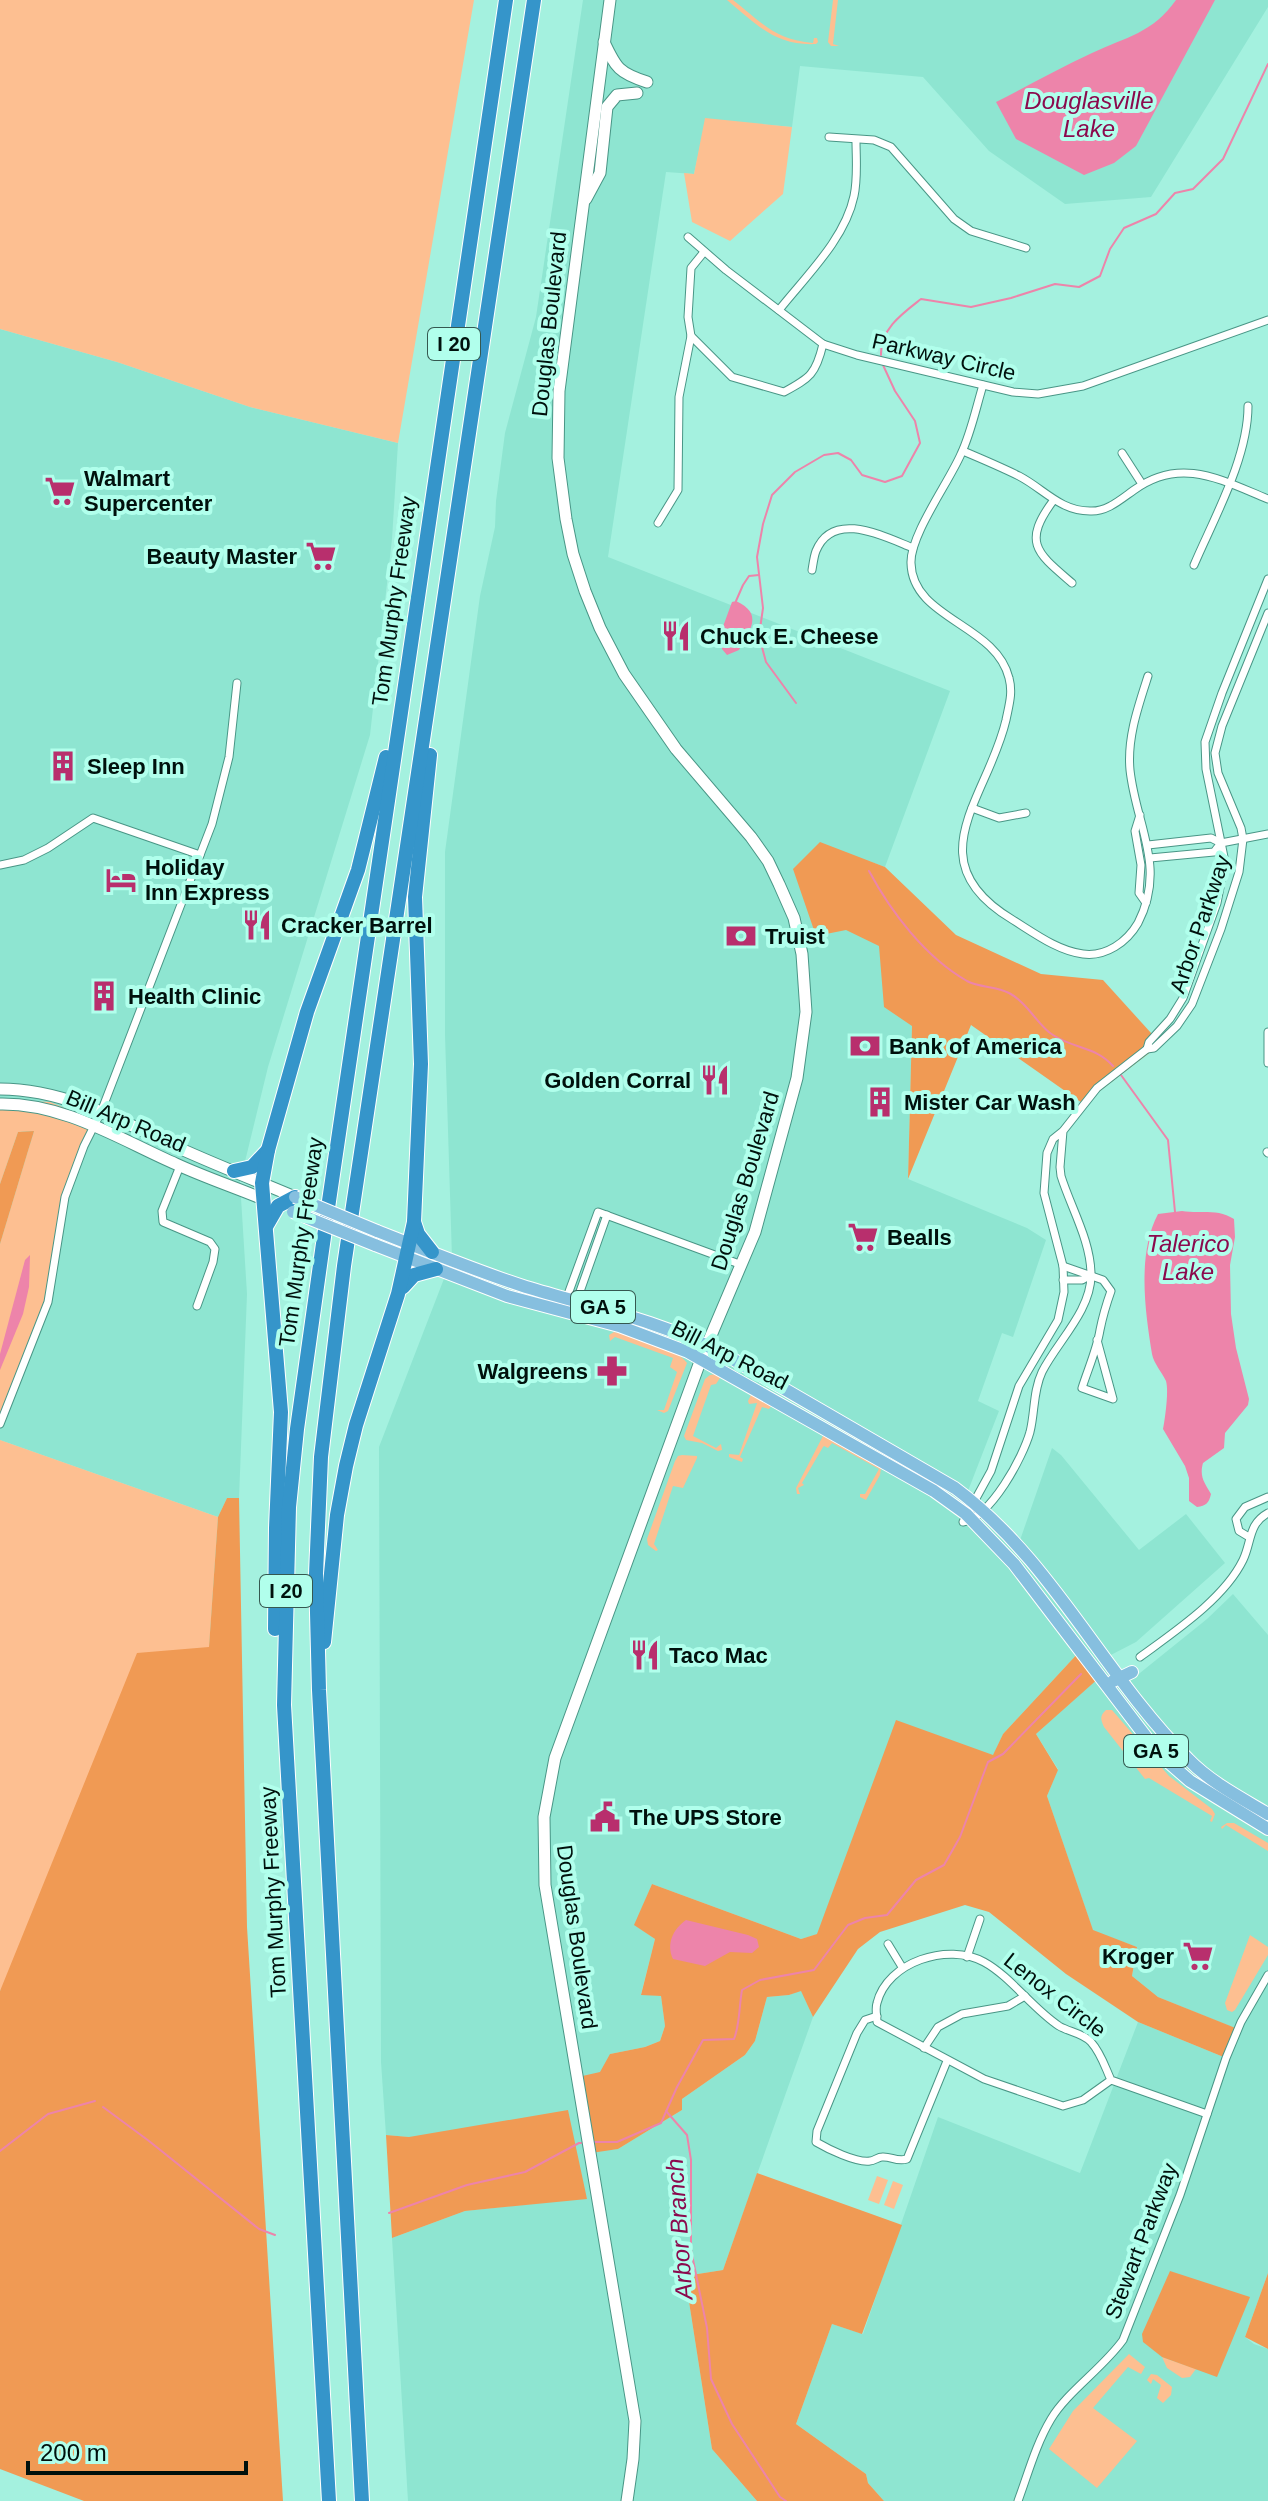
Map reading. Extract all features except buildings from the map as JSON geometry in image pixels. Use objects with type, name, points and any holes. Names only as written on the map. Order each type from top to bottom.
[{"type":"highway","name":"Tom Murphy Freeway","points":[[329,2501],[284,1705],[288,1537],[295,1442],[506,0]]},
{"type":"highway","name":"I 20","points":[[362,2501],[316,1624],[318,1505],[329,1379],[534,0]]},
{"type":"highway","points":[[319,1690],[341,1490],[356,1425],[398,1294],[414,1222],[421,1064],[415,897],[453,545]]},
{"type":"highway","points":[[284,1705],[275,1628],[281,1412],[262,1183],[268,1150],[307,1012],[358,870],[404,687]]},
{"type":"highway","points":[[234,1171],[252,1167],[268,1150]]},
{"type":"highway","points":[[267,1225],[278,1206],[294,1205]]},
{"type":"highway","points":[[414,1222],[418,1234],[432,1252]]},
{"type":"highway","points":[[398,1294],[414,1275],[436,1269]]},
{"type":"main road","name":"Douglas Boulevard","points":[[610,0],[559,391],[557,424],[561,485],[573,554],[600,628],[624,674],[676,749],[768,861],[794,918],[806,984],[801,1062],[769,1184],[742,1265],[701,1359],[555,1758],[544,1817],[545,1885],[635,2421],[627,2501]]},
{"type":"main road","points":[[604,41],[615,65],[625,75],[647,82]]},
{"type":"main road","points":[[582,206],[600,173],[607,107],[617,95],[637,93]]},
{"type":"main road","name":"Bill Arp Road","points":[[0,1089],[41,1093],[101,1112],[262,1183],[294,1205],[375,1245],[432,1252],[511,1281],[637,1317],[707,1346],[932,1473],[979,1506],[1126,1676],[1190,1761],[1268,1814]]},
{"type":"main road","name":"Bill Arp Road","points":[[0,1104],[47,1109],[95,1126],[180,1166],[278,1206]]},
{"type":"main road","name":"Bill Arp Road","points":[[294,1205],[377,1231],[436,1269],[507,1296],[619,1326],[669,1344],[901,1472],[969,1517],[1014,1564],[1159,1754],[1190,1781],[1268,1829]]},
{"type":"main road","points":[[1086,1659],[1107,1679],[1112,1681],[1126,1676]]},
{"type":"street","points":[[829,137],[874,140],[891,147],[954,219],[971,231],[1026,248]]},
{"type":"street","points":[[779,310],[844,223],[854,195],[856,140]]},
{"type":"street","name":"Parkway Circle","points":[[688,237],[823,344],[1013,392],[1038,394],[1073,388],[1268,320]]},
{"type":"street","points":[[658,523],[678,490],[679,397],[691,336],[688,317],[691,268],[704,252]]},
{"type":"street","points":[[691,336],[732,377],[784,392],[811,376],[818,365],[823,344]]},
{"type":"street","points":[[983,385],[963,451],[913,548],[912,574],[917,588],[926,599],[986,642],[1004,664],[1008,676],[1010,699],[1002,735],[962,841],[961,860],[966,875],[983,897],[1001,913],[1050,942],[1079,954],[1102,953],[1127,939],[1146,903],[1151,882],[1150,858],[1130,771],[1129,753],[1133,726],[1148,676]]},
{"type":"street","points":[[1194,565],[1238,463],[1248,406]]},
{"type":"street","points":[[963,451],[1023,478],[1053,501],[1082,511],[1103,510],[1155,477],[1182,472],[1198,473],[1268,499]]},
{"type":"street","points":[[1122,453],[1142,484]]},
{"type":"street","points":[[1053,501],[1038,523],[1034,539],[1040,552],[1072,583]]},
{"type":"street","points":[[812,570],[816,550],[827,536],[841,529],[853,527],[913,548]]},
{"type":"street","name":"Arbor Parkway","points":[[1147,1049],[1149,1042],[1170,1019],[1183,998],[1217,903],[1224,872],[1206,769],[1205,742],[1268,579]]},
{"type":"street","name":"Arbor Parkway","points":[[979,1506],[1019,1386],[1058,1320],[1064,1292],[1063,1266],[1044,1193],[1047,1153],[1053,1139],[1097,1088],[1147,1049],[1154,1048],[1186,1016],[1231,900],[1243,852],[1243,839],[1215,766],[1215,753],[1222,726],[1268,613]]},
{"type":"street","points":[[0,1424],[48,1302],[65,1197],[200,855],[225,777],[237,683]]},
{"type":"street","points":[[972,808],[999,818],[1026,813]]},
{"type":"street","points":[[1140,815],[1135,831],[1141,865],[1139,893],[1146,903]]},
{"type":"street","points":[[0,865],[20,862],[93,818],[200,855]]},
{"type":"street","points":[[1148,845],[1211,838],[1221,843],[1268,834]]},
{"type":"street","points":[[1150,858],[1214,852],[1221,843]]},
{"type":"street","points":[[1268,1032],[1268,1063]]},
{"type":"street","name":"Arbor Parkway","points":[[969,1517],[1007,1481],[1024,1451],[1042,1374],[1082,1308],[1090,1288],[1088,1251],[1061,1176],[1063,1131]]},
{"type":"street","points":[[180,1166],[162,1211],[163,1222],[210,1242],[215,1249],[197,1306]]},
{"type":"street","points":[[572,1299],[598,1212],[742,1265]]},
{"type":"street","points":[[572,1299],[607,1215]]},
{"type":"street","points":[[1063,1266],[1091,1275]]},
{"type":"street","points":[[1063,1280],[1082,1280],[1091,1275]]},
{"type":"street","name":"Arbor Parkway","points":[[1091,1275],[1103,1280],[1111,1291],[1082,1388],[1113,1399],[1097,1340]]},
{"type":"street","points":[[1249,1537],[1239,1531],[1236,1519],[1245,1507],[1268,1497]]},
{"type":"street","points":[[1140,1657],[1197,1613],[1229,1581],[1243,1560],[1254,1524],[1268,1513]]},
{"type":"street","points":[[980,1919],[967,1957],[959,1954],[928,1958],[902,1967],[884,1987],[876,2005],[877,2022],[984,2079],[1063,2106],[1083,2100],[1111,2080],[1207,2114]]},
{"type":"street","points":[[888,1944],[902,1967]]},
{"type":"street","name":"Lenox Circle","points":[[967,1957],[983,1961],[1060,2027],[1088,2039],[1100,2053],[1111,2080]]},
{"type":"street","name":"Stewart Parkway","points":[[1018,2501],[1051,2418],[1123,2340],[1180,2195],[1238,2029],[1268,1975]]},
{"type":"street","points":[[924,2048],[938,2027],[962,2014],[1008,2006],[1025,1996]]},
{"type":"street","points":[[877,2016],[865,2020],[857,2033],[817,2131],[816,2142],[862,2161],[882,2157],[898,2161],[907,2159],[947,2061]]},
{"type":"shaded area","points":[[0,0],[474,0],[398,443],[250,407],[117,362],[0,329]]},
{"type":"shaded area","points":[[583,0],[1268,0],[1268,7],[1151,197],[1065,204],[989,151],[923,77],[800,66],[792,127],[706,119],[694,174],[666,172],[608,557],[950,691],[885,867],[869,861],[912,1026],[908,1179],[1027,1228],[1046,1240],[1013,1337],[1002,1333],[978,1401],[999,1411],[966,1496],[1018,1546],[1052,1448],[1139,1550],[1186,1514],[1225,1563],[1136,1642],[1105,1658],[1125,1685],[1233,1594],[1268,1635],[1268,2273],[1245,2337],[1268,2349],[1268,2501],[884,2501],[868,2483],[866,2474],[796,2424],[832,2324],[863,2334],[938,2117],[1080,2173],[1138,2022],[1226,2058],[1237,2029],[1158,1997],[1132,1976],[1137,1947],[1093,1931],[1047,1796],[1058,1769],[1036,1734],[1099,1677],[1080,1651],[1003,1734],[993,1756],[971,1748],[824,1918],[818,1934],[801,1939],[652,1884],[635,1925],[655,1939],[641,1994],[661,1996],[665,2026],[660,2041],[610,2054],[608,2150],[618,2149],[682,2110],[682,2099],[745,2055],[755,2041],[767,1997],[789,1995],[801,1990],[813,2017],[723,2270],[685,2276],[712,2449],[757,2501],[408,2501],[392,2238],[465,2211],[587,2198],[409,2137],[386,2135],[381,2062],[379,1447],[452,1258],[445,1035],[445,852],[480,596],[495,527],[505,433],[536,317]]},
{"type":"shaded area","points":[[727,0],[733,0],[778,34],[813,43],[817,38],[818,42],[816,44],[802,44],[777,37]]},
{"type":"shaded area","points":[[833,0],[838,0],[833,44],[839,46],[831,46],[828,42]]},
{"type":"shaded area","points":[[705,118],[792,127],[783,194],[730,241],[692,222],[684,173],[694,174]]},
{"type":"shaded area","points":[[0,329],[117,362],[250,407],[398,443],[392,539],[370,735],[268,1067],[240,1182],[247,1294],[239,1498],[227,1498],[218,1517],[0,1440],[0,1424],[65,1197],[0,1100]]},
{"type":"shaded area","points":[[820,842],[885,867],[956,935],[1041,974],[1103,980],[1161,1044],[1085,1105],[971,1025],[908,1179],[912,1026],[884,1007],[879,946],[846,930],[816,936],[793,869]]},
{"type":"shaded area","points":[[0,1100],[50,1102],[94,1120],[65,1197],[48,1302],[0,1424],[0,1244],[34,1131],[18,1132],[0,1184]]},
{"type":"shaded area","points":[[34,1131],[0,1244],[0,1184],[18,1132]]},
{"type":"shaded area","points":[[614,1332],[674,1352],[687,1363],[668,1411],[657,1410],[664,1410],[677,1372],[670,1367],[673,1358],[615,1337],[610,1341],[609,1335]]},
{"type":"shaded area","points":[[716,1374],[720,1378],[711,1385],[693,1436],[716,1448],[721,1444],[722,1450],[718,1451],[686,1440],[684,1436],[705,1379]]},
{"type":"shaded area","points":[[755,1394],[772,1405],[769,1409],[762,1407],[740,1457],[742,1462],[729,1457],[729,1454],[739,1455],[757,1403],[749,1404],[748,1401]]},
{"type":"shaded area","points":[[824,1434],[881,1468],[866,1500],[860,1494],[865,1494],[879,1469],[832,1443],[828,1448],[823,1447],[802,1483],[804,1485],[798,1488],[800,1494],[797,1494],[796,1488]]},
{"type":"shaded area","points":[[0,1440],[218,1517],[209,1648],[0,1991]]},
{"type":"shaded area","points":[[682,1455],[697,1458],[683,1488],[673,1486],[654,1544],[656,1551],[648,1545],[647,1539],[675,1461]]},
{"type":"shaded area","points":[[227,1498],[239,1498],[247,1927],[283,2501],[84,2501],[0,2469],[0,1991],[137,1653],[209,1647],[218,1517]]},
{"type":"shaded area","points":[[1080,1651],[1100,1677],[1036,1734],[1058,1770],[1047,1796],[1093,1930],[1137,1947],[1132,1976],[1158,1997],[1238,2029],[1226,2058],[1138,2022],[1066,1974],[989,1912],[965,1905],[880,1932],[858,1949],[813,2017],[801,1991],[767,1997],[755,2041],[745,2055],[682,2099],[682,2110],[618,2149],[591,2153],[578,2077],[600,2072],[610,2054],[660,2041],[665,2026],[661,1996],[641,1995],[655,1939],[634,1925],[652,1884],[801,1939],[817,1934],[896,1720],[993,1755],[1003,1734]]},
{"type":"shaded area","points":[[1106,1710],[1112,1710],[1169,1776],[1212,1809],[1215,1814],[1212,1822],[1212,1816],[1149,1778],[1145,1779],[1104,1727],[1101,1718]]},
{"type":"shaded area","points":[[1227,1823],[1234,1823],[1268,1843],[1268,1851],[1226,1825],[1222,1829]]},
{"type":"shaded area","points":[[1250,1935],[1268,1947],[1268,1955],[1232,2012],[1227,2010],[1225,2003]]},
{"type":"shaded area","points":[[568,2110],[587,2199],[465,2211],[392,2238],[386,2135],[409,2137]]},
{"type":"shaded area","points":[[757,2173],[902,2225],[862,2334],[832,2324],[796,2424],[866,2474],[868,2483],[884,2501],[757,2501],[712,2449],[685,2276],[723,2270]]},
{"type":"shaded area","points":[[877,2176],[888,2180],[879,2204],[868,2200]]},
{"type":"shaded area","points":[[893,2181],[903,2185],[894,2209],[884,2205]]},
{"type":"shaded area","points":[[1170,2271],[1250,2297],[1217,2377],[1162,2357],[1143,2342],[1142,2334]]},
{"type":"shaded area","points":[[1268,2273],[1268,2349],[1245,2337]]},
{"type":"shaded area","points":[[1129,2354],[1145,2367],[1141,2374],[1128,2367],[1093,2408],[1137,2441],[1097,2488],[1049,2449],[1073,2411]]},
{"type":"shaded area","points":[[1162,2357],[1196,2369],[1190,2377],[1182,2378],[1167,2368]]},
{"type":"shaded area","points":[[1151,2374],[1172,2387],[1171,2395],[1163,2403],[1157,2398],[1161,2385],[1153,2379],[1151,2384],[1147,2380]]},
{"type":"water","name":"Douglasville Lake","points":[[1176,0],[1215,0],[1136,146],[1114,163],[1084,175],[1016,139],[996,102],[1138,33],[1158,20]]},
{"type":"water","points":[[736,601],[750,611],[752,623],[739,650],[727,655],[722,649],[721,632],[732,602]]},
{"type":"water","name":"Talerico Lake","points":[[1215,1212],[1234,1219],[1235,1237],[1230,1265],[1231,1314],[1249,1399],[1248,1405],[1225,1433],[1224,1448],[1203,1463],[1202,1476],[1211,1494],[1207,1504],[1197,1507],[1189,1501],[1189,1478],[1185,1466],[1163,1429],[1167,1386],[1152,1354],[1144,1283],[1147,1247],[1158,1214]]},
{"type":"water","points":[[30,1255],[29,1287],[23,1314],[0,1370],[0,1354],[25,1260]]},
{"type":"water","points":[[686,1920],[748,1935],[757,1939],[759,1947],[752,1953],[730,1952],[705,1966],[673,1959],[670,1948],[672,1937]]},
{"type":"waterway","name":"Arbor Branch","points":[[881,355],[888,330],[921,299],[971,307],[1055,284],[1079,287],[1100,276],[1110,249],[1124,228],[1156,214],[1175,193],[1193,189],[1223,159],[1268,64]]},
{"type":"waterway","name":"Arbor Branch","points":[[796,703],[766,662],[759,636],[763,608],[757,557],[763,524],[772,495],[795,472],[824,455],[838,453],[851,460],[862,475],[885,482],[902,476],[920,443],[915,421],[895,391],[883,365]]},
{"type":"waterway","points":[[736,601],[749,576],[759,575]]},
{"type":"waterway","name":"Arbor Branch","points":[[869,871],[910,932],[952,971],[977,985],[1009,993],[1053,1035],[1092,1051],[1113,1066]]},
{"type":"waterway","name":"Arbor Branch","points":[[1121,1075],[1168,1140],[1175,1212]]},
{"type":"waterway","name":"Arbor Branch","points":[[591,2142],[617,2142],[661,2123],[703,2040],[734,2039],[742,1990],[760,1980],[814,1970],[848,1925],[865,1918],[887,1915],[916,1880],[944,1865],[960,1837],[988,1762],[1003,1754],[1081,1674]]},
{"type":"waterway","points":[[0,2151],[48,2114],[95,2101]]},
{"type":"waterway","points":[[103,2107],[259,2229],[275,2235]]},
{"type":"waterway","name":"Arbor Branch","points":[[666,2111],[687,2135],[691,2160],[691,2250],[707,2328],[711,2379],[732,2424],[780,2497],[786,2501]]},
{"type":"waterway","points":[[389,2213],[467,2185],[525,2172],[579,2143],[585,2143]]},
{"type":"place","name":"Walmart Supercenter","points":[[60,491]]},
{"type":"place","name":"Beauty Master","points":[[321,556]]},
{"type":"place","name":"Chuck E. Cheese","points":[[676,636]]},
{"type":"place","name":"Sleep Inn","points":[[63,766]]},
{"type":"place","name":"Holiday Inn Express","points":[[121,880]]},
{"type":"place","name":"Cracker Barrel","points":[[257,925]]},
{"type":"place","name":"Truist","points":[[741,936]]},
{"type":"place","name":"Health Clinic","points":[[104,996]]},
{"type":"place","name":"Bank of America","points":[[865,1046]]},
{"type":"place","name":"Golden Corral","points":[[715,1080]]},
{"type":"place","name":"Mister Car Wash","points":[[880,1102]]},
{"type":"place","name":"Bealls","points":[[863,1237]]},
{"type":"place","name":"Walgreens","points":[[612,1371]]},
{"type":"place","name":"Taco Mac","points":[[645,1655]]},
{"type":"place","name":"The UPS Store","points":[[605,1817]]},
{"type":"place","name":"Kroger","points":[[1198,1956]]}]
